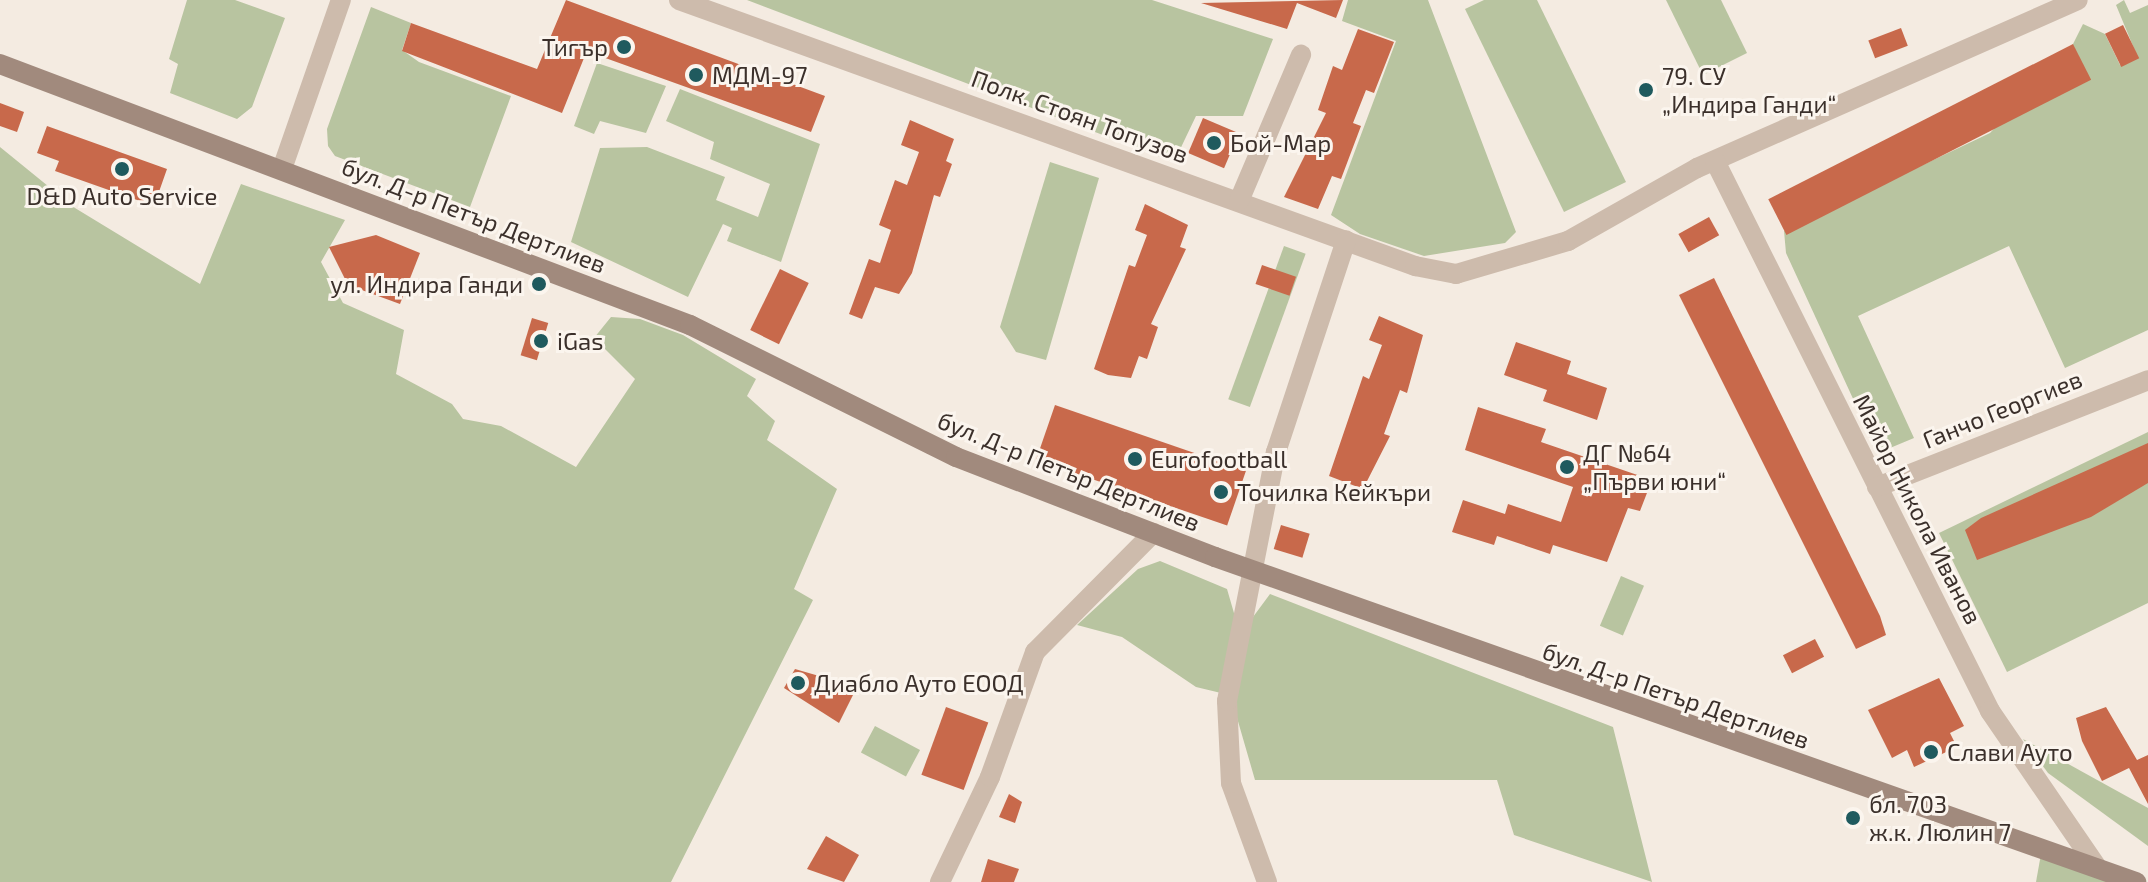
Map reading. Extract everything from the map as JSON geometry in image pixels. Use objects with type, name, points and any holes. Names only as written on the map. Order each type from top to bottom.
[{"type":"main road","name":"бул. Д-р Петър Дертлиев","points":[[0,64],[690,325],[956,457],[1153,533],[2136,882]]},
{"type":"street","points":[[282,169],[341,0]]},
{"type":"street","name":"Полк. Стоян Топузов","points":[[679,0],[1346,240],[1456,274],[1494,267],[1568,241],[1715,161],[2077,0]]},
{"type":"street","points":[[1239,201],[1301,55]]},
{"type":"street","name":"Майор Никола Иванов","points":[[1715,161],[1990,711],[2097,867]]},
{"type":"street","points":[[1267,882],[1231,783],[1227,726],[1248,617],[1248,569],[1276,452],[1346,240]]},
{"type":"street","name":"Ганчо Георгиев","points":[[1877,487],[2148,380]]},
{"type":"street","points":[[940,882],[1035,652],[1153,533]]},
{"type":"green space","points":[[187,0],[235,0],[285,18],[252,107],[237,119],[170,93],[178,64],[169,59]]},
{"type":"green space","points":[[747,0],[1152,0],[1273,39],[1243,116],[1196,116],[1174,162]]},
{"type":"green space","points":[[1348,0],[1428,0],[1516,232],[1505,243],[1424,256],[1360,234],[1331,215],[1396,41],[1342,21]]},
{"type":"green space","points":[[1484,0],[1537,0],[1626,182],[1564,212],[1465,9]]},
{"type":"green space","points":[[1666,0],[1721,0],[1747,53],[1703,75]]},
{"type":"green space","points":[[2124,0],[2130,13],[2148,5],[2148,330],[2065,368],[2009,246],[1858,316],[1914,438],[1878,453],[1786,253],[1784,231],[1990,133],[2073,44],[2083,24],[2105,34],[2120,65],[2138,58],[2116,5]]},
{"type":"green space","points":[[371,7],[411,23],[402,50],[419,62],[511,96],[470,207],[335,156],[328,146],[327,129]]},
{"type":"green space","points":[[597,63],[666,86],[646,133],[600,121],[594,134],[574,126]]},
{"type":"green space","points":[[680,89],[820,144],[781,262],[727,241],[732,228],[723,224],[688,297],[571,242],[600,148],[647,147],[725,177],[716,200],[758,217],[770,184],[710,159],[714,142],[666,121]]},
{"type":"green space","points":[[0,147],[75,208],[200,284],[241,184],[345,220],[321,262],[343,303],[404,330],[396,374],[452,404],[463,419],[501,426],[576,467],[635,379],[594,338],[611,317],[640,319],[683,335],[756,379],[747,396],[775,421],[767,440],[837,489],[794,589],[813,600],[671,882],[0,882]]},
{"type":"green space","points":[[1050,162],[1099,178],[1046,360],[1016,352],[1000,327]]},
{"type":"green space","points":[[1284,246],[1306,254],[1250,407],[1228,399]]},
{"type":"green space","points":[[2148,432],[2148,603],[2007,672],[1939,533]]},
{"type":"green space","points":[[1160,561],[1227,589],[1236,620],[1221,693],[1196,687],[1122,637],[1077,625],[1138,569]]},
{"type":"green space","points":[[1621,576],[1644,586],[1623,635],[1600,626]]},
{"type":"green space","points":[[1270,594],[1613,727],[1652,882],[1514,835],[1497,780],[1255,780],[1233,704],[1253,617]]},
{"type":"green space","points":[[875,726],[920,750],[906,776],[861,752]]},
{"type":"green space","points":[[2023,739],[2148,808],[2148,846],[2048,773]]},
{"type":"green space","points":[[2041,854],[2108,882],[2036,882]]},
{"type":"building","points":[[566,0],[825,96],[811,132],[597,55],[584,58],[562,113],[402,51],[411,23],[537,69]]},
{"type":"building","points":[[1343,0],[1336,18],[1297,3],[1287,29],[1201,3]]},
{"type":"building","points":[[2123,25],[2139,58],[2121,67],[2105,34]]},
{"type":"building","points":[[1901,28],[1908,46],[1875,58],[1868,41]]},
{"type":"building","points":[[1358,29],[1394,42],[1374,93],[1366,90],[1353,123],[1361,126],[1341,179],[1332,176],[1318,209],[1284,197],[1326,113],[1318,110],[1333,66],[1342,70]]},
{"type":"building","points":[[2073,44],[2091,80],[1786,235],[1768,199]]},
{"type":"building","points":[[0,103],[24,112],[17,132],[0,126]]},
{"type":"building","name":"Бой-Мар","points":[[1203,118],[1239,133],[1224,168],[1188,153]]},
{"type":"building","points":[[910,120],[954,139],[946,161],[952,164],[940,197],[934,195],[912,273],[899,294],[875,287],[862,319],[849,314],[869,259],[880,263],[891,230],[879,225],[895,180],[907,185],[919,152],[901,145]]},
{"type":"building","points":[[47,126],[167,169],[154,206],[55,171],[59,161],[37,153]]},
{"type":"building","points":[[1145,204],[1188,225],[1180,247],[1186,249],[1151,324],[1158,327],[1147,359],[1139,356],[1131,378],[1108,375],[1094,369],[1129,265],[1135,267],[1147,235],[1135,230]]},
{"type":"building","points":[[1709,217],[1719,235],[1689,252],[1678,234]]},
{"type":"building","points":[[376,235],[420,253],[400,304],[348,285],[329,247]]},
{"type":"building","points":[[1262,265],[1296,277],[1290,296],[1255,284]]},
{"type":"building","points":[[780,269],[809,283],[779,344],[750,330]]},
{"type":"building","points":[[1714,278],[1880,616],[1886,635],[1856,649],[1679,295]]},
{"type":"building","points":[[1379,316],[1423,335],[1407,393],[1400,390],[1384,434],[1390,436],[1363,489],[1329,476],[1363,376],[1369,379],[1382,345],[1369,340]]},
{"type":"building","points":[[532,318],[548,323],[537,360],[521,355]]},
{"type":"building","points":[[1516,342],[1571,361],[1567,374],[1607,388],[1597,420],[1543,401],[1547,390],[1504,375]]},
{"type":"building","points":[[1055,405],[1246,471],[1227,526],[1036,460]]},
{"type":"building","points":[[1478,407],[1546,429],[1541,442],[1652,480],[1640,511],[1628,508],[1607,562],[1553,545],[1550,554],[1497,536],[1494,545],[1452,532],[1463,500],[1505,514],[1508,504],[1561,522],[1573,487],[1465,450]]},
{"type":"building","points":[[2148,443],[2148,483],[2091,517],[1977,560],[1965,530],[1981,518]]},
{"type":"building","points":[[1281,525],[1310,534],[1302,558],[1274,549]]},
{"type":"building","points":[[1815,639],[1824,657],[1792,673],[1783,655]]},
{"type":"building","points":[[795,669],[857,687],[839,723],[784,688]]},
{"type":"building","points":[[1939,678],[1964,726],[1950,733],[1957,747],[1914,767],[1907,750],[1892,758],[1868,710]]},
{"type":"building","points":[[946,707],[988,722],[964,790],[921,775]]},
{"type":"building","points":[[2106,707],[2137,760],[2148,755],[2148,804],[2129,768],[2102,781],[2082,741],[2076,718]]},
{"type":"building","points":[[1009,794],[1022,802],[1015,823],[999,817]]},
{"type":"building","points":[[826,836],[859,855],[844,882],[807,869]]},
{"type":"building","points":[[988,859],[1019,869],[1014,882],[981,882]]},
{"type":"place","name":"Тигър","points":[[624,47]]},
{"type":"place","name":"МДМ-97","points":[[696,75]]},
{"type":"place","name":"79. СУ „Индира Ганди“","points":[[1646,90]]},
{"type":"place","name":"Бой-Мар","points":[[1214,143]]},
{"type":"place","name":"D&D Auto Service","points":[[122,169]]},
{"type":"place","name":"ул. Индира Ганди","points":[[539,284]]},
{"type":"place","name":"iGas","points":[[541,341]]},
{"type":"place","name":"Eurofootball","points":[[1135,459]]},
{"type":"place","name":"ДГ №64 „Първи юни“","points":[[1567,467]]},
{"type":"place","name":"Точилка Кейкъри","points":[[1221,492]]},
{"type":"place","name":"Диабло Ауто ЕООД","points":[[798,683]]},
{"type":"place","name":"Слави Ауто","points":[[1931,752]]},
{"type":"place","name":"бл. 703 ж.к. Люлин 7","points":[[1853,818]]}]
